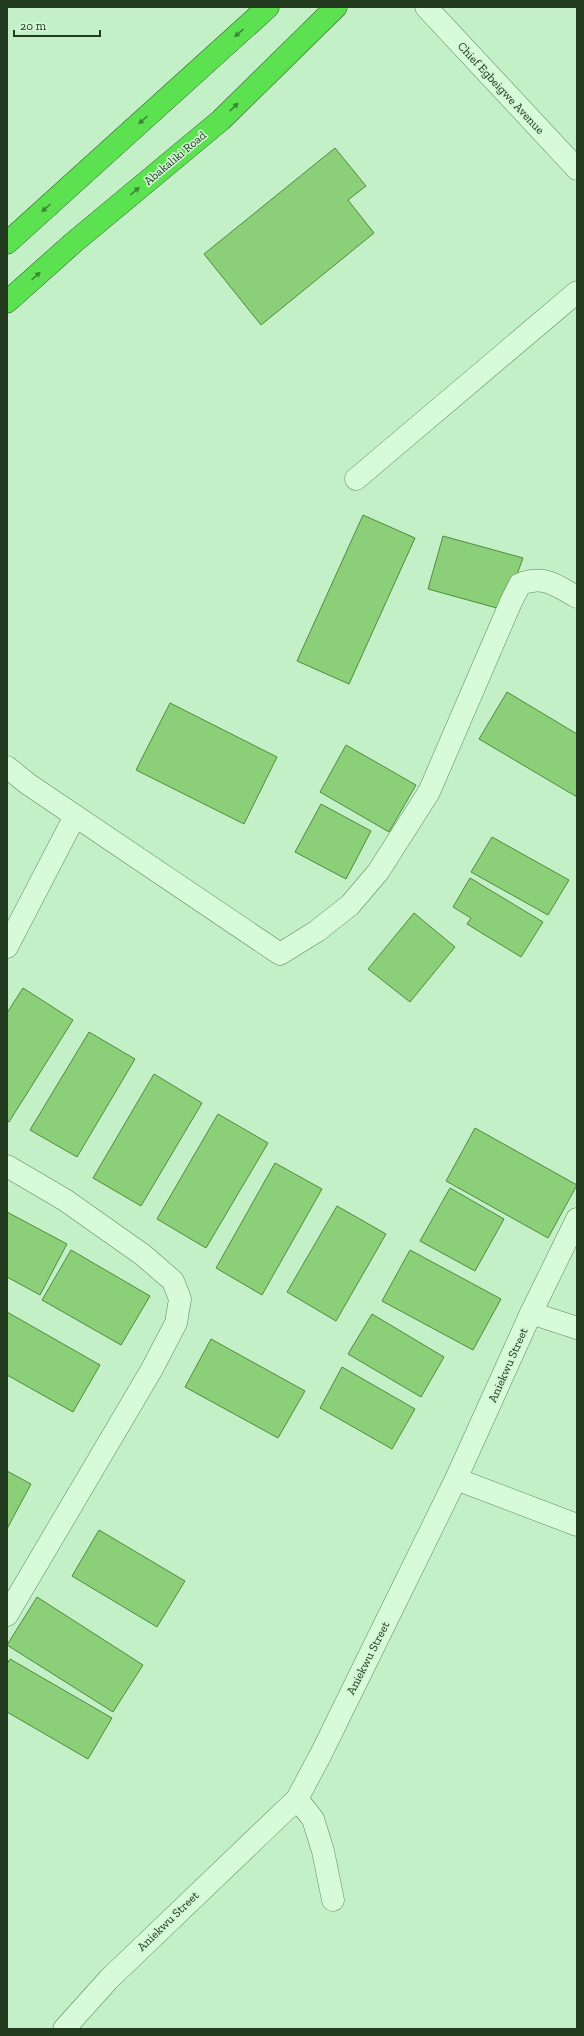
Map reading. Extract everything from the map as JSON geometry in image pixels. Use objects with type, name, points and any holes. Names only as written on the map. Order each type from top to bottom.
[{"type":"highway","points":[[7,243],[268,7]]},
{"type":"highway","name":"Abakaliki Road","points":[[7,302],[73,243],[221,120],[336,7]]},
{"type":"street","name":"Chief Egbeigwe Avenue","points":[[426,7],[577,169]]},
{"type":"street","points":[[356,479],[577,292]]},
{"type":"street","points":[[7,767],[28,784],[280,954],[317,931],[350,905],[378,872],[429,792],[520,584],[534,579],[550,582],[577,597]]},
{"type":"street","points":[[7,947],[75,816]]},
{"type":"street","points":[[7,1166],[65,1200],[143,1255],[173,1281],[180,1299],[176,1323],[152,1369],[7,1615]]},
{"type":"street","name":"Aniekwu Street","points":[[64,2029],[120,1969],[297,1799],[321,1754],[456,1479],[577,1219]]},
{"type":"street","points":[[532,1313],[577,1328]]},
{"type":"street","points":[[456,1479],[577,1525]]},
{"type":"street","points":[[297,1799],[313,1820],[323,1851],[333,1900]]},
{"type":"building","points":[[335,148],[366,186],[348,200],[374,233],[261,325],[204,254]]},
{"type":"building","points":[[363,515],[415,538],[349,684],[297,661]]},
{"type":"building","points":[[443,536],[523,558],[504,610],[428,589]]},
{"type":"building","points":[[507,692],[577,734],[577,797],[479,739]]},
{"type":"building","points":[[170,703],[277,757],[244,824],[136,770]]},
{"type":"building","points":[[346,745],[416,785],[389,832],[320,792]]},
{"type":"building","points":[[321,804],[371,831],[346,879],[295,852]]},
{"type":"building","points":[[492,837],[569,880],[548,915],[471,872]]},
{"type":"building","points":[[470,878],[543,922],[521,957],[467,924],[471,918],[453,907]]},
{"type":"building","points":[[414,913],[455,947],[410,1002],[368,969]]},
{"type":"building","points":[[23,988],[73,1020],[9,1122],[7,1121],[7,1013]]},
{"type":"building","points":[[89,1032],[135,1059],[77,1157],[30,1130]]},
{"type":"building","points":[[154,1074],[202,1103],[141,1206],[93,1178]]},
{"type":"building","points":[[218,1114],[268,1143],[206,1248],[157,1219]]},
{"type":"building","points":[[475,1128],[577,1185],[548,1238],[446,1181]]},
{"type":"building","points":[[275,1163],[322,1189],[262,1295],[216,1268]]},
{"type":"building","points":[[450,1188],[504,1219],[475,1271],[420,1241]]},
{"type":"building","points":[[337,1206],[386,1234],[336,1321],[287,1292]]},
{"type":"building","points":[[7,1212],[67,1244],[40,1295],[7,1277]]},
{"type":"building","points":[[71,1250],[150,1296],[121,1345],[42,1300]]},
{"type":"building","points":[[410,1250],[501,1299],[473,1350],[382,1301]]},
{"type":"building","points":[[7,1312],[100,1365],[73,1412],[7,1375]]},
{"type":"building","points":[[372,1314],[444,1357],[421,1397],[348,1354]]},
{"type":"building","points":[[211,1339],[305,1391],[278,1438],[185,1387]]},
{"type":"building","points":[[342,1367],[415,1409],[392,1449],[320,1408]]},
{"type":"building","points":[[7,1471],[31,1484],[7,1529]]},
{"type":"building","points":[[99,1530],[185,1581],[157,1627],[72,1576]]},
{"type":"building","points":[[37,1597],[143,1665],[113,1712],[7,1645]]},
{"type":"building","points":[[10,1659],[112,1718],[88,1759],[7,1712],[7,1664]]}]
